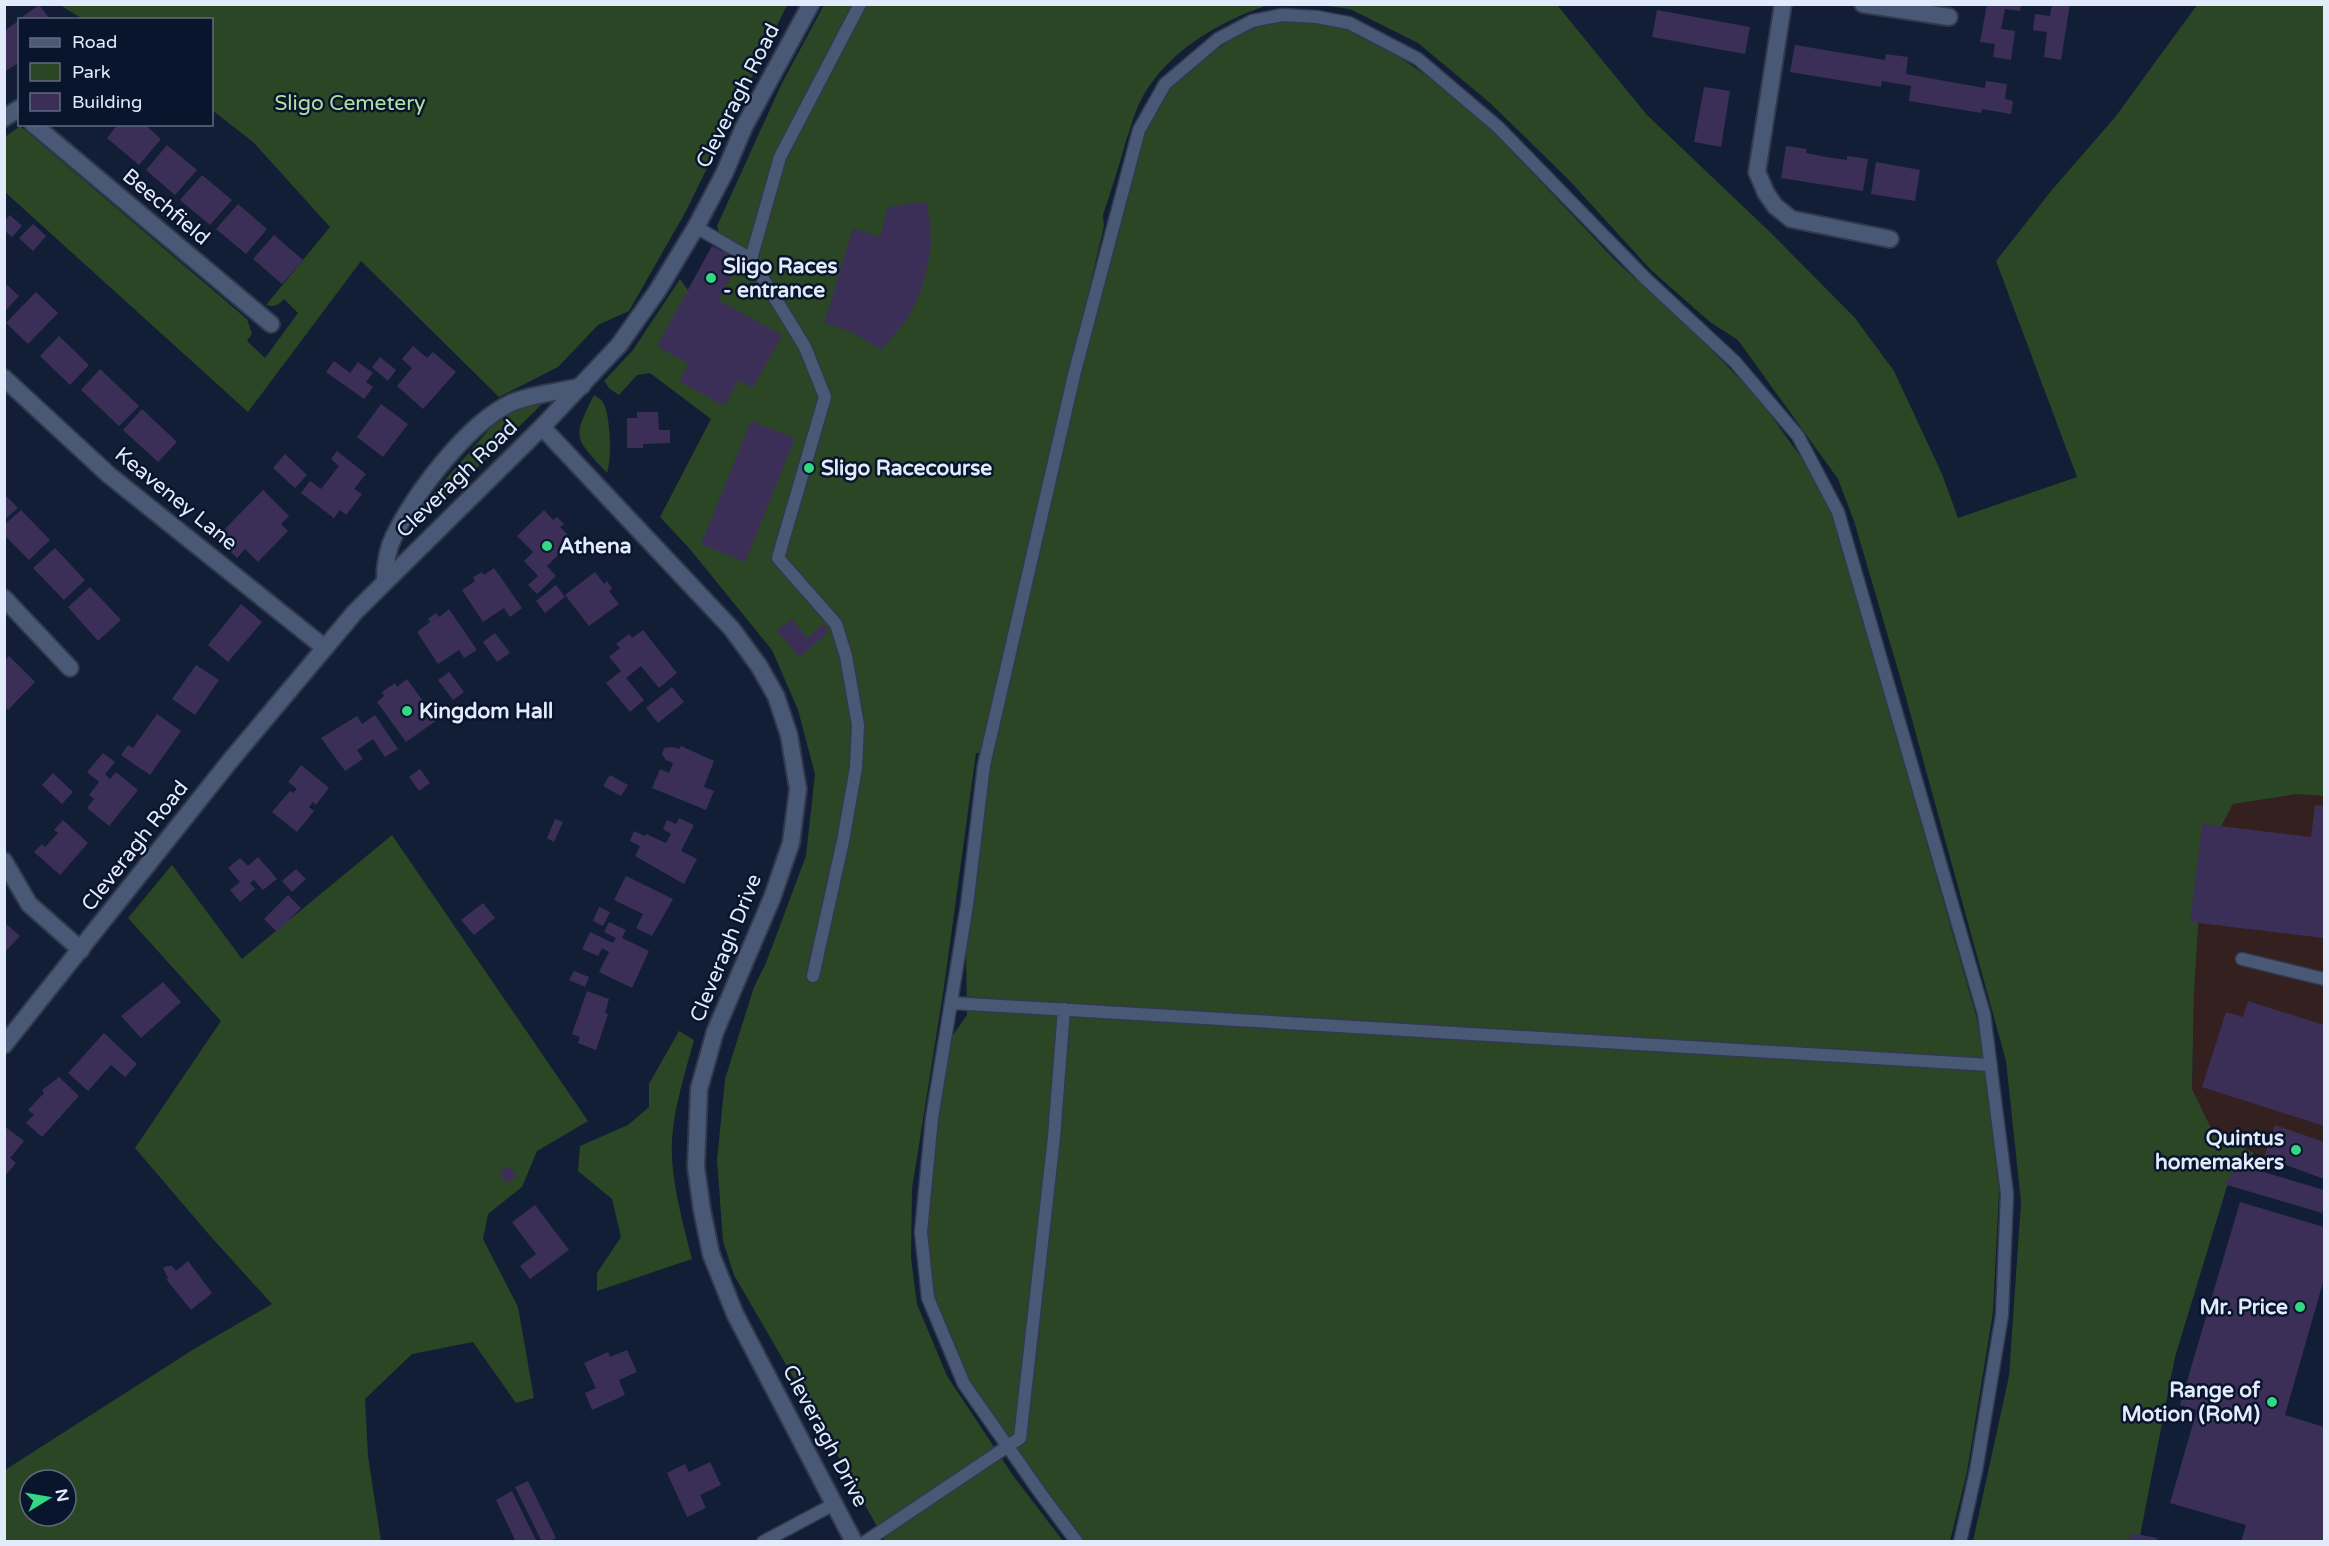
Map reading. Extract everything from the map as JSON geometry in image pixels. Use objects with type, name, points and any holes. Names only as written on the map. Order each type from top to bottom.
[{"type":"street","name":"Cleveragh Road","points":[[4,1045],[237,753],[325,648],[385,581],[542,427],[619,345],[658,290],[696,227],[724,174],[744,127],[811,4]]},
{"type":"street","points":[[1783,4],[1757,172],[1766,193],[1775,206],[1791,219],[1890,239]]},
{"type":"street","points":[[1863,4],[1949,17]]},
{"type":"street","name":"Beechfield","points":[[35,126],[271,324]]},
{"type":"street","name":"Keaveney Lane","points":[[4,378],[109,475],[325,648]]},
{"type":"street","points":[[385,581],[386,563],[393,538],[416,498],[480,422],[514,402],[582,386]]},
{"type":"street","name":"Cleveragh Drive","points":[[542,427],[732,629],[759,666],[776,696],[789,735],[798,789],[791,843],[772,898],[715,1032],[699,1089],[696,1167],[711,1254],[735,1314],[854,1542]]},
{"type":"street","points":[[4,598],[70,668]]},
{"type":"street","points":[[4,861],[29,904],[81,950]]},
{"type":"lane","points":[[752,259],[780,157],[860,4]]},
{"type":"lane","points":[[1077,1542],[964,1384],[928,1298],[921,1232],[932,1118],[967,905],[984,765],[1076,371],[1139,130],[1165,84],[1218,39],[1252,21],[1282,15],[1317,17],[1349,23],[1418,59],[1498,127],[1646,279],[1735,362],[1798,436],[1838,512],[1984,1014],[2007,1194],[2002,1315],[1976,1471],[1960,1542]]},
{"type":"lane","points":[[696,227],[752,259],[805,347],[825,397],[778,558],[836,624],[846,656],[858,725],[854,779],[813,976]]},
{"type":"lane","points":[[2242,959],[2325,979]]},
{"type":"lane","points":[[952,1003],[1991,1065]]},
{"type":"lane","points":[[865,1542],[1020,1438],[1054,1137],[1064,1009]]},
{"type":"lane","points":[[763,1542],[834,1504]]},
{"type":"shaded area","points":[[2297,794],[2324,796],[2324,1176],[2254,1153],[2212,1130],[2192,1089],[2194,993],[2202,862],[2232,804]]},
{"type":"green space","name":"Sligo Cemetery","points":[[60,5],[787,5],[686,211],[629,311],[598,325],[558,367],[499,397],[361,261],[248,412],[5,192],[5,137],[20,126],[247,319],[252,334],[247,341],[265,358],[298,313],[284,299],[276,305],[266,305],[330,227],[253,142],[213,111],[213,18],[81,18]]},
{"type":"green space","points":[[824,5],[1268,5],[1211,31],[1176,56],[1161,71],[1136,110],[1103,215],[1104,226],[981,753],[976,753],[944,987],[912,1189],[911,1258],[917,1304],[947,1376],[1014,1477],[1063,1541],[885,1541],[734,1275],[723,1241],[717,1160],[725,1079],[754,987],[766,963],[806,856],[815,774],[798,710],[772,650],[689,548],[660,517],[711,419],[650,373],[637,375],[619,395],[604,381],[633,350],[680,279],[688,290],[703,293],[724,249],[717,226],[782,83]]},
{"type":"green space","points":[[1320,5],[1557,5],[1647,115],[1771,233],[1855,318],[1894,371],[1942,474],[1958,518],[2077,477],[1996,261],[2051,191],[2116,116],[2197,5],[2324,5],[2324,796],[2297,794],[2233,804],[2202,862],[2194,993],[2192,1089],[2212,1130],[2254,1153],[2228,1183],[2175,1357],[2139,1541],[1973,1541],[2009,1376],[2021,1202],[2006,1061],[1903,687],[1854,521],[1838,479],[1738,340],[1710,322],[1651,270],[1568,179],[1489,102],[1418,43],[1350,9]]},
{"type":"green space","points":[[1288,20],[1317,21],[1350,30],[1398,56],[1440,85],[1481,119],[1616,261],[1698,336],[1760,400],[1808,467],[1833,517],[1976,1015],[1983,1048],[1999,1192],[1993,1312],[1967,1472],[1950,1541],[1083,1541],[1026,1467],[965,1377],[933,1296],[926,1231],[936,1118],[953,1035],[967,1015],[966,951],[986,787],[1024,611],[1142,133],[1169,91],[1189,70],[1223,45],[1261,23]]},
{"type":"green space","points":[[594,395],[602,401],[605,407],[609,425],[610,447],[607,473],[588,452],[580,437],[582,421]]},
{"type":"green space","points":[[545,401],[405,539],[424,504],[499,418],[515,408]]},
{"type":"green space","points":[[392,835],[588,1121],[537,1151],[522,1187],[488,1214],[483,1239],[518,1307],[534,1398],[516,1403],[473,1342],[412,1354],[365,1399],[368,1456],[381,1541],[5,1542],[5,1470],[194,1349],[272,1304],[135,1148],[221,1021],[128,918],[172,865],[242,959]]},
{"type":"green space","points":[[679,1031],[694,1040],[677,1103],[672,1140],[675,1185],[692,1259],[597,1291],[597,1273],[621,1237],[612,1199],[578,1171],[580,1146],[628,1125],[649,1107],[649,1084]]},
{"type":"building","points":[[1987,4],[2021,4],[2020,11],[2005,9],[2001,29],[2015,31],[2011,60],[1993,57],[1995,44],[1980,42]]},
{"type":"building","points":[[2052,4],[2070,4],[2061,60],[2044,57],[2047,32],[2033,30],[2035,14],[2050,16]]},
{"type":"building","points":[[39,5],[49,18],[21,18]]},
{"type":"building","points":[[1657,10],[1750,27],[1745,54],[1652,37]]},
{"type":"building","points":[[18,23],[18,63],[4,72],[4,31]]},
{"type":"building","points":[[1795,45],[1885,60],[1886,54],[1908,57],[1906,74],[1985,88],[1986,81],[2007,84],[2005,99],[2013,101],[2011,114],[1982,109],[1981,113],[1909,101],[1911,86],[1882,81],[1881,87],[1790,72]]},
{"type":"building","points":[[1704,87],[1730,91],[1721,147],[1694,142]]},
{"type":"building","points":[[116,126],[146,126],[161,139],[139,165],[107,138]]},
{"type":"building","points":[[167,145],[197,170],[175,195],[146,170]]},
{"type":"building","points":[[1786,146],[1807,149],[1806,153],[1826,157],[1847,160],[1847,156],[1868,159],[1863,191],[1781,178]]},
{"type":"building","points":[[1876,162],[1920,170],[1915,201],[1871,194]]},
{"type":"building","points":[[202,175],[232,200],[210,225],[180,200]]},
{"type":"building","points":[[926,202],[931,248],[920,293],[908,318],[881,350],[852,332],[824,323],[853,228],[880,237],[888,207]]},
{"type":"building","points":[[238,204],[267,229],[246,254],[216,229]]},
{"type":"building","points":[[10,215],[22,226],[12,237],[4,230],[4,221]]},
{"type":"building","points":[[33,224],[46,236],[33,251],[19,238]]},
{"type":"building","points":[[274,235],[303,260],[282,284],[253,259]]},
{"type":"building","points":[[712,246],[740,261],[718,300],[782,335],[753,388],[739,380],[724,406],[679,381],[689,364],[657,346]]},
{"type":"building","points":[[4,282],[19,296],[4,312]]},
{"type":"building","points":[[36,292],[58,313],[28,344],[6,323]]},
{"type":"building","points":[[59,336],[89,365],[70,385],[40,356]]},
{"type":"building","points":[[413,346],[427,358],[433,352],[456,372],[423,409],[397,386],[412,368],[402,359]]},
{"type":"building","points":[[380,357],[396,370],[388,381],[372,367]]},
{"type":"building","points":[[334,361],[350,373],[358,362],[373,373],[366,382],[373,387],[364,399],[326,372]]},
{"type":"building","points":[[100,369],[139,406],[119,426],[81,390]]},
{"type":"building","points":[[381,404],[408,424],[383,457],[357,437]]},
{"type":"building","points":[[142,409],[177,442],[158,462],[123,430]]},
{"type":"building","points":[[637,412],[658,412],[659,430],[670,430],[670,443],[643,444],[643,448],[627,448],[627,418],[637,418]]},
{"type":"building","points":[[751,421],[795,438],[745,562],[701,544]]},
{"type":"building","points":[[337,451],[366,474],[354,489],[362,494],[346,515],[340,510],[334,518],[301,493],[310,481],[321,489],[339,466],[331,459]]},
{"type":"building","points":[[285,454],[307,475],[295,488],[273,468]]},
{"type":"building","points":[[263,490],[289,516],[281,524],[288,531],[258,562],[245,549],[237,558],[216,538]]},
{"type":"building","points":[[4,494],[18,508],[4,520]]},
{"type":"building","points":[[21,510],[50,540],[29,560],[4,535],[4,525]]},
{"type":"building","name":"Athena","points":[[544,510],[553,520],[557,517],[564,524],[560,527],[573,540],[547,566],[556,576],[537,594],[528,585],[538,576],[524,561],[533,552],[517,536]]},
{"type":"building","points":[[55,548],[85,580],[64,600],[33,568]]},
{"type":"building","points":[[494,568],[522,608],[510,617],[504,608],[483,622],[462,590],[475,581],[473,577],[482,572],[484,575]]},
{"type":"building","points":[[595,572],[604,584],[607,581],[612,588],[609,591],[619,604],[589,626],[565,595]]},
{"type":"building","points":[[556,585],[565,597],[545,613],[536,601]]},
{"type":"building","points":[[90,587],[121,620],[98,641],[68,607]]},
{"type":"building","points":[[241,604],[262,622],[228,662],[208,645]]},
{"type":"building","points":[[449,609],[477,650],[464,658],[459,650],[438,664],[417,632],[430,622],[428,619],[436,613],[439,617]]},
{"type":"building","points":[[792,619],[807,638],[823,624],[829,632],[799,657],[777,631]]},
{"type":"building","points":[[643,630],[677,673],[659,688],[641,666],[626,678],[644,700],[630,712],[606,683],[621,671],[609,657],[620,648],[616,644],[629,634],[632,638]]},
{"type":"building","points":[[495,633],[510,653],[497,662],[483,642]]},
{"type":"building","points":[[9,656],[35,682],[8,710],[4,707],[4,661]]},
{"type":"building","points":[[196,665],[219,680],[195,715],[172,699]]},
{"type":"building","points":[[449,672],[464,692],[453,700],[438,680]]},
{"type":"building","name":"Kingdom Hall","points":[[407,679],[437,720],[406,742],[377,702],[384,696],[382,692],[395,683],[397,687]]},
{"type":"building","points":[[672,687],[684,702],[658,723],[646,708]]},
{"type":"building","points":[[157,714],[181,731],[150,775],[121,755],[128,745],[133,748]]},
{"type":"building","points":[[375,715],[398,749],[385,757],[373,739],[357,750],[363,759],[345,771],[321,738],[357,716],[362,724]]},
{"type":"building","points":[[681,746],[714,761],[704,787],[714,791],[706,810],[652,788],[660,769],[669,773],[673,763],[666,760],[662,754],[664,748],[679,749]]},
{"type":"building","points":[[103,753],[115,762],[105,774],[110,779],[116,772],[138,790],[109,826],[87,808],[94,799],[89,795],[99,782],[87,772]]},
{"type":"building","points":[[301,765],[329,788],[316,805],[313,802],[309,807],[314,811],[297,832],[272,812],[290,791],[293,793],[297,789],[288,782]]},
{"type":"building","points":[[420,769],[430,783],[419,791],[409,777]]},
{"type":"building","points":[[53,773],[73,792],[62,804],[42,785]]},
{"type":"building","points":[[610,775],[628,785],[621,796],[603,786]]},
{"type":"building","points":[[2315,805],[2324,806],[2324,938],[2190,922],[2202,824],[2311,837]]},
{"type":"building","points":[[679,818],[694,825],[681,851],[697,859],[684,884],[635,856],[640,846],[630,841],[634,831],[666,843],[671,834],[663,829],[667,820],[676,824]]},
{"type":"building","points":[[555,819],[563,822],[554,842],[547,838]]},
{"type":"building","points":[[63,820],[88,843],[60,875],[34,852],[42,844],[45,847],[58,833],[54,830]]},
{"type":"building","points":[[258,857],[277,879],[263,890],[254,880],[250,883],[255,889],[240,902],[230,890],[240,882],[228,868],[240,858],[248,866]]},
{"type":"building","points":[[296,869],[306,879],[292,892],[282,881]]},
{"type":"building","points":[[626,876],[673,899],[652,936],[636,928],[643,914],[614,900]]},
{"type":"building","points":[[288,895],[301,908],[277,932],[264,919]]},
{"type":"building","points":[[483,903],[495,918],[474,935],[461,920]]},
{"type":"building","points":[[599,907],[610,912],[603,926],[593,921]]},
{"type":"building","points":[[4,922],[20,936],[4,953]]},
{"type":"building","points":[[609,922],[626,930],[622,938],[649,951],[632,988],[599,972],[609,952],[602,948],[598,956],[582,949],[590,932],[613,943],[616,938],[604,932]]},
{"type":"building","points":[[574,971],[589,977],[585,987],[569,980]]},
{"type":"building","points":[[163,982],[181,1002],[141,1038],[121,1016]]},
{"type":"building","points":[[587,991],[609,999],[605,1013],[608,1014],[596,1050],[578,1043],[580,1037],[572,1034]]},
{"type":"building","points":[[2248,1001],[2324,1025],[2324,1126],[2202,1087],[2226,1012],[2243,1017]]},
{"type":"building","points":[[104,1033],[137,1064],[125,1077],[111,1065],[88,1091],[68,1073]]},
{"type":"building","points":[[59,1077],[79,1096],[42,1137],[26,1123],[34,1115],[28,1110],[44,1093],[42,1090]]},
{"type":"building","name":"Quintus homemakers","points":[[2275,1125],[2324,1142],[2324,1179],[2264,1157]]},
{"type":"building","points":[[4,1126],[24,1141],[10,1158],[16,1163],[4,1177]]},
{"type":"building","points":[[2240,1165],[2324,1190],[2322,1213],[2224,1184]]},
{"type":"building","points":[[510,1166],[517,1177],[506,1183],[499,1172]]},
{"type":"building","points":[[2240,1202],[2324,1227],[2324,1279],[2285,1415],[2324,1427],[2324,1542],[2241,1542],[2246,1525],[2170,1503],[2197,1410],[2180,1405]]},
{"type":"building","points":[[535,1205],[569,1250],[530,1279],[520,1266],[536,1254],[512,1222]]},
{"type":"building","points":[[188,1261],[212,1293],[191,1310],[166,1279],[168,1278],[163,1268],[172,1266],[176,1271]]},
{"type":"building","points":[[627,1350],[637,1372],[619,1380],[625,1395],[592,1410],[585,1393],[596,1388],[584,1363],[608,1352],[610,1357]]},
{"type":"building","points":[[710,1462],[721,1485],[700,1495],[706,1508],[687,1517],[667,1473],[685,1464],[689,1472]]},
{"type":"building","points":[[528,1481],[556,1538],[549,1542],[542,1542],[515,1487]]},
{"type":"building","points":[[512,1491],[537,1542],[516,1542],[496,1500]]},
{"type":"building","points":[[2131,1533],[2157,1538],[2156,1542],[2129,1542]]},
{"type":"place","name":"Sligo Races - entrance","points":[[711,278]]},
{"type":"place","name":"Sligo Racecourse","points":[[809,468]]},
{"type":"place","name":"Athena","points":[[547,546]]},
{"type":"place","name":"Kingdom Hall","points":[[407,711]]},
{"type":"place","name":"Quintus homemakers","points":[[2296,1150]]},
{"type":"place","name":"Mr. Price","points":[[2300,1307]]},
{"type":"place","name":"Range of Motion (RoM)","points":[[2272,1402]]}]
